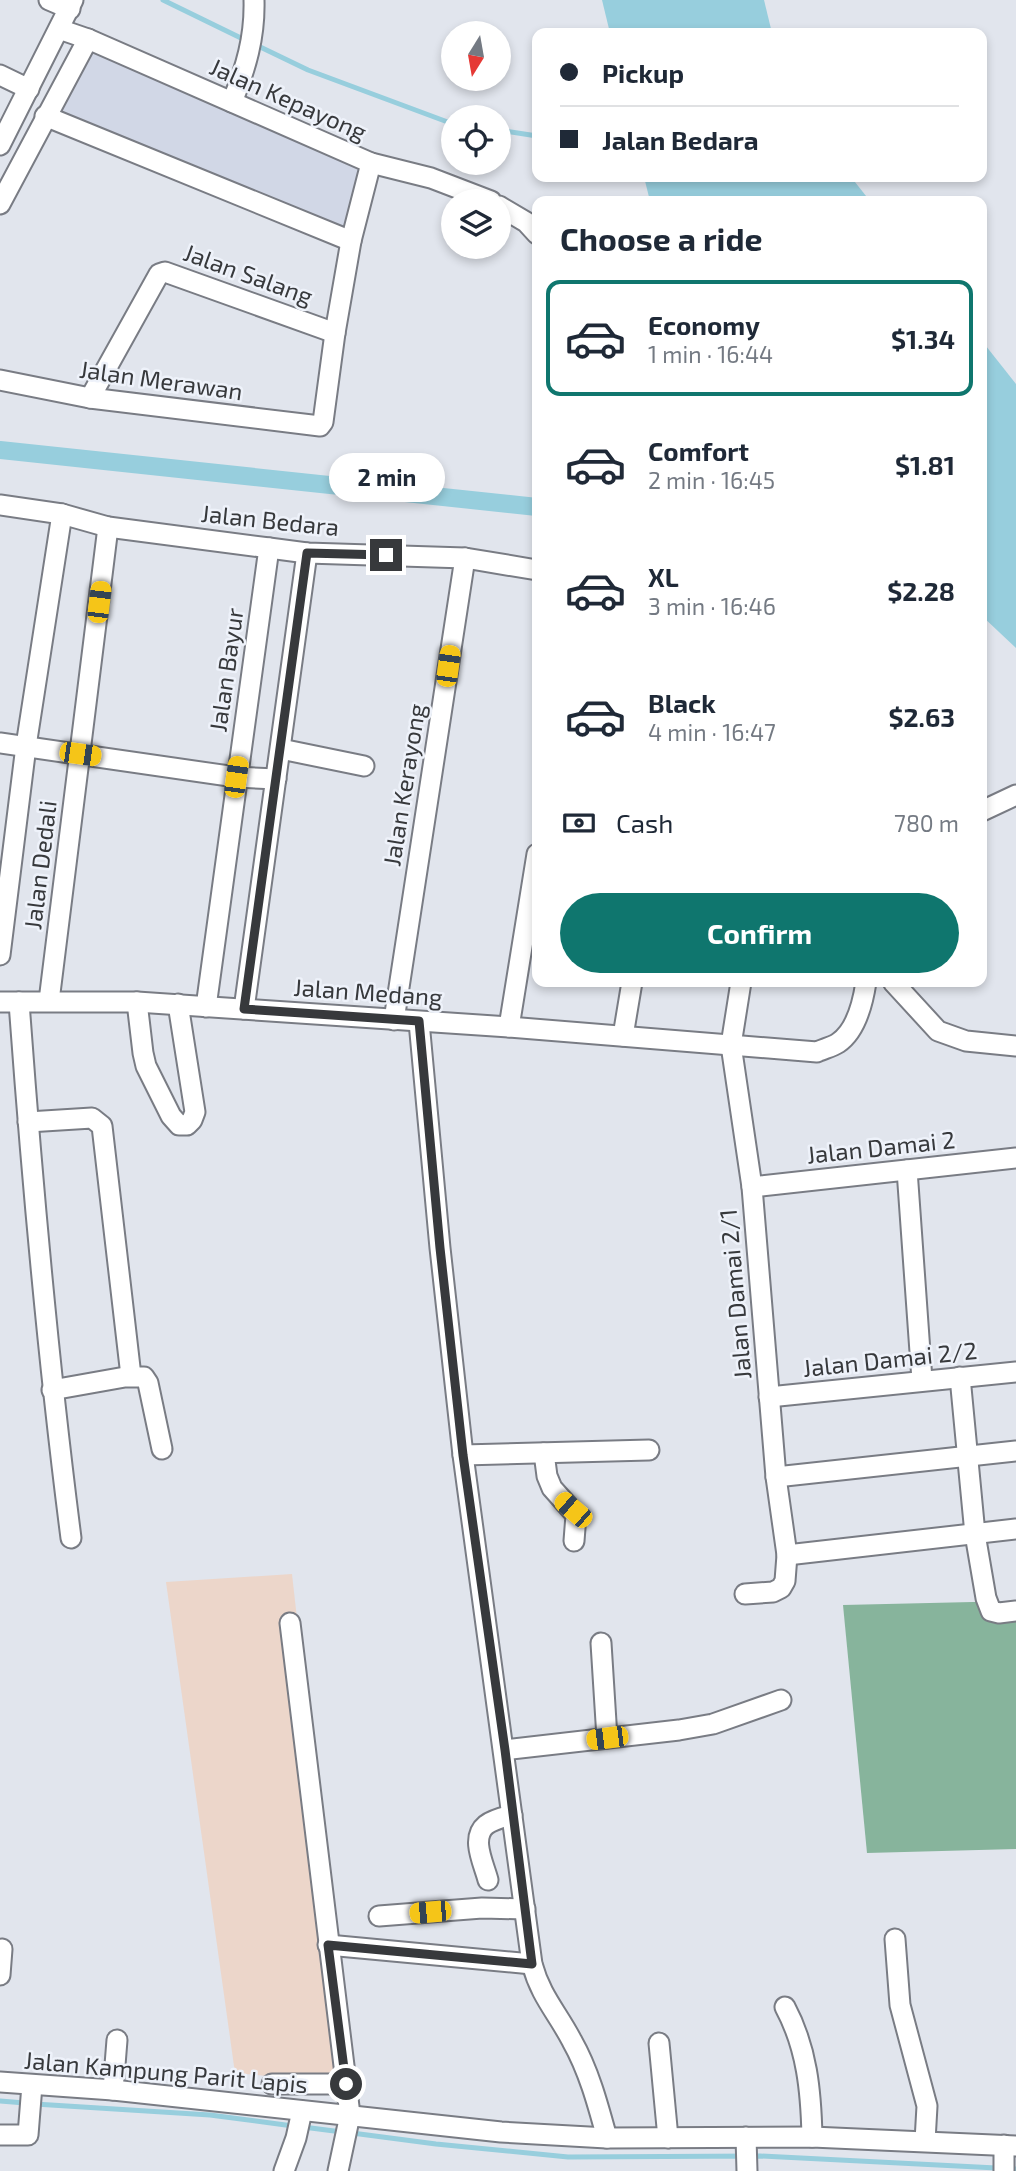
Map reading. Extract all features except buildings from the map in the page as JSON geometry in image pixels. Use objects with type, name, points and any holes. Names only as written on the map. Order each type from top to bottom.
[{"type":"street","points":[[0,145],[71,5],[49,0]]},
{"type":"street","points":[[232,102],[250,52],[254,0]]},
{"type":"street","name":"Jalan Kepayong","points":[[59,29],[88,39],[371,163],[351,241],[323,422],[315,427]]},
{"type":"street","points":[[0,204],[88,39]]},
{"type":"street","points":[[0,75],[29,89]]},
{"type":"street","points":[[45,116],[351,241]]},
{"type":"street","points":[[371,163],[431,178],[460,189]]},
{"type":"street","points":[[511,213],[532,229]]},
{"type":"street","name":"Jalan Salang","points":[[90,398],[159,274],[165,271],[335,333]]},
{"type":"street","name":"Jalan Merawan","points":[[0,380],[90,398],[315,427]]},
{"type":"street","name":"Jalan Bedara","points":[[0,505],[62,514],[108,527],[307,553],[465,558],[532,569]]},
{"type":"street","name":"Jalan Dedali","points":[[0,955],[26,746],[62,514]]},
{"type":"street","name":"Jalan Dedali","points":[[49,1001],[108,527]]},
{"type":"street","name":"Jalan Bayur","points":[[206,1007],[270,548]]},
{"type":"street","points":[[244,1009],[307,553]]},
{"type":"street","name":"Jalan Kerayong","points":[[394,1020],[465,558]]},
{"type":"street","points":[[0,743],[236,777],[276,779]]},
{"type":"street","points":[[281,749],[364,766]]},
{"type":"street","points":[[987,809],[1016,795]]},
{"type":"street","points":[[509,1027],[532,885]]},
{"type":"street","points":[[623,1036],[631,987]]},
{"type":"street","name":"Jalan Damai 2/1","points":[[740,987],[731,1045],[751,1187],[776,1477],[786,1555],[785,1581],[781,1588],[773,1592],[745,1594]]},
{"type":"street","points":[[731,1045],[817,1052],[839,1043],[863,1004],[865,987]]},
{"type":"street","points":[[898,987],[938,1031],[966,1041],[1016,1046]]},
{"type":"street","points":[[9,1002],[28,1122],[52,1390],[71,1538]]},
{"type":"street","name":"Jalan Medang","points":[[9,1002],[177,1004],[731,1045]]},
{"type":"street","points":[[137,1002],[142,1053],[146,1066],[171,1116],[179,1125],[187,1125],[195,1112],[177,1004]]},
{"type":"street","points":[[419,1021],[463,1455],[532,1964],[544,1998],[572,2041],[592,2086],[607,2138]]},
{"type":"street","points":[[28,1122],[92,1118],[102,1126],[131,1376]]},
{"type":"street","name":"Jalan Damai 2","points":[[751,1187],[1016,1158]]},
{"type":"street","points":[[907,1170],[922,1380]]},
{"type":"street","name":"Jalan Damai 2/2","points":[[769,1397],[1016,1372]]},
{"type":"street","points":[[52,1390],[131,1376],[144,1377],[148,1383],[162,1449]]},
{"type":"street","points":[[960,1377],[975,1534],[986,1598],[991,1611],[1016,1611]]},
{"type":"street","points":[[463,1455],[649,1450]]},
{"type":"street","points":[[776,1477],[1016,1451]]},
{"type":"street","points":[[544,1453],[547,1476],[552,1488],[576,1515],[574,1541]]},
{"type":"street","points":[[786,1555],[1016,1529]]},
{"type":"street","points":[[289,1623],[346,2084],[347,2131],[338,2171]]},
{"type":"street","points":[[601,1643],[607,1738]]},
{"type":"street","points":[[505,1750],[713,1724],[782,1700]]},
{"type":"street","points":[[488,1880],[478,1845],[482,1829],[487,1824],[512,1815]]},
{"type":"street","points":[[379,1916],[482,1908],[525,1909]]},
{"type":"street","points":[[895,1939],[900,2005],[927,2106],[925,2141]]},
{"type":"street","points":[[328,1945],[532,1964]]},
{"type":"street","points":[[0,1975],[2,1949]]},
{"type":"street","points":[[785,2007],[796,2028],[804,2053],[811,2101],[811,2137]]},
{"type":"street","points":[[113,2090],[117,2040]]},
{"type":"street","points":[[659,2043],[668,2138]]},
{"type":"street","name":"Jalan Kampung Parit Lapis","points":[[0,2082],[31,2099],[113,2090],[347,2131],[501,2132],[607,2138],[668,2138],[746,2154],[811,2137],[925,2141],[1007,2156]]},
{"type":"street","points":[[272,2084],[346,2084]]},
{"type":"street","points":[[0,2135],[28,2135],[31,2099]]},
{"type":"street","points":[[284,2171],[300,2123]]},
{"type":"shaded area","points":[[85,31],[378,160],[356,248],[37,118]]},
{"type":"shaded area","points":[[292,1574],[349,2084],[235,2073],[166,1582]]},
{"type":"green space","points":[[1016,1601],[1016,1849],[867,1853],[843,1605]]},
{"type":"water","points":[[602,0],[764,0],[771,28],[609,28]]},
{"type":"water","points":[[645,182],[855,182],[866,196],[649,196]]},
{"type":"water","points":[[987,347],[1016,384],[1016,648],[987,621]]},
{"type":"waterway","points":[[163,0],[245,40]]},
{"type":"waterway","points":[[254,44],[308,70],[441,120]]},
{"type":"waterway","points":[[511,132],[532,135]]},
{"type":"waterway","points":[[0,450],[532,506]]},
{"type":"waterway","points":[[0,2101],[25,2103]]},
{"type":"waterway","points":[[35,2104],[210,2115],[293,2126]]},
{"type":"waterway","points":[[303,2127],[342,2132]]},
{"type":"waterway","points":[[352,2133],[568,2157],[760,2156],[1016,2169]]},
{"type":"route","points":[[346,2084],[328,1945],[532,1964],[463,1455],[419,1043],[419,1021],[244,1009],[307,553],[386,555]]}]
